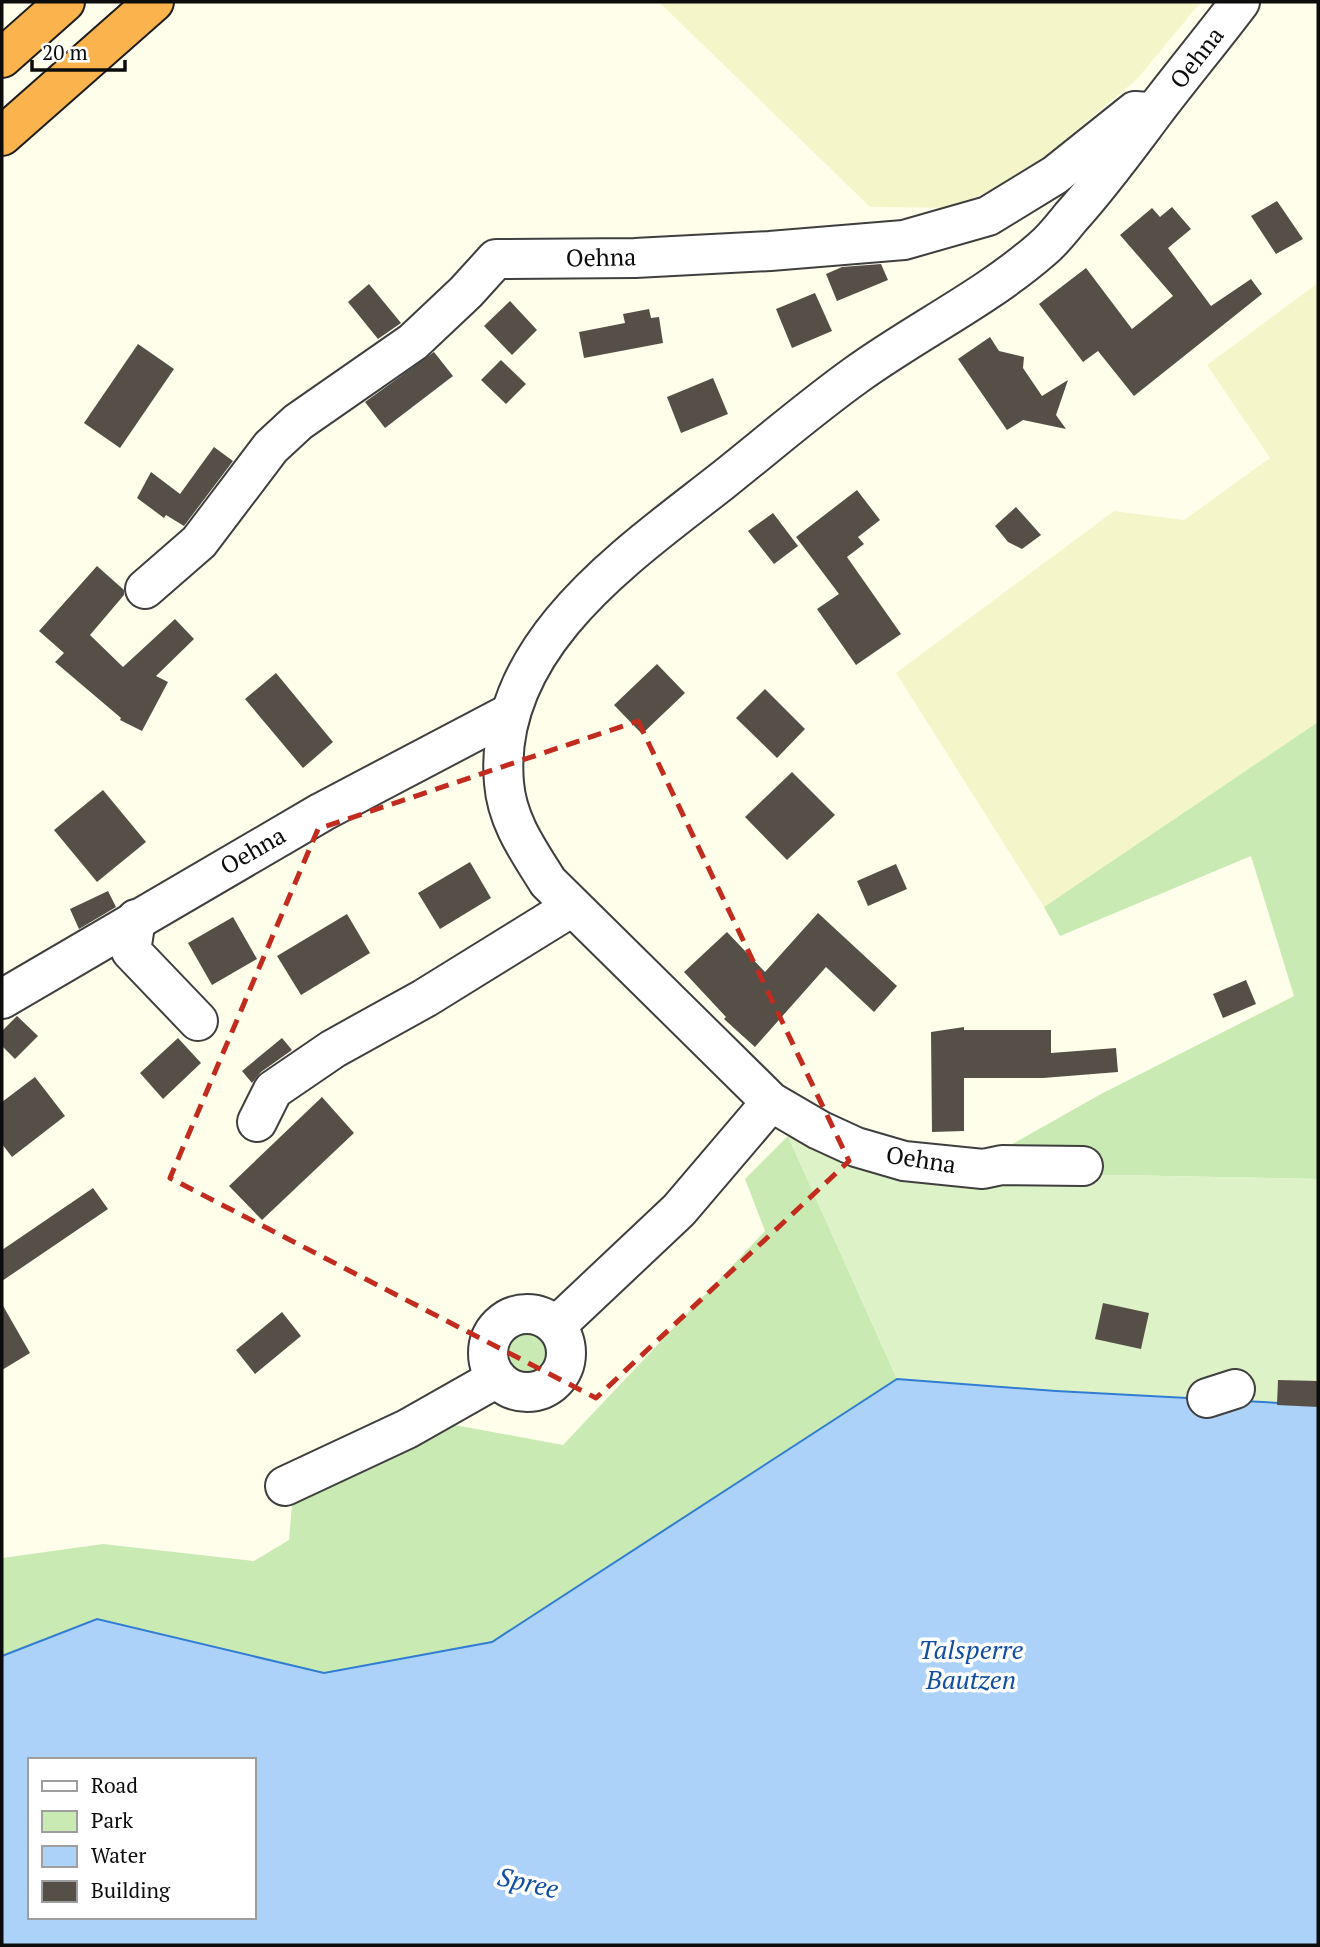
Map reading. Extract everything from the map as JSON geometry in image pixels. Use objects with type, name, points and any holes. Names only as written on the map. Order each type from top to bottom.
[{"type":"highway","points":[[2,58],[65,2]]},
{"type":"highway","points":[[2,136],[154,2]]},
{"type":"street","name":"Oehna","points":[[1083,1166],[1002,1165],[983,1169],[904,1161],[856,1147],[819,1130],[771,1102],[548,882],[509,815],[503,782],[505,748],[510,713],[535,660],[569,610],[652,536],[856,375],[1007,277],[1045,247],[1106,178],[1240,2]]},
{"type":"street","name":"Oehna","points":[[145,589],[200,542],[271,447],[298,422],[413,342],[466,292],[496,259],[635,258],[904,240],[988,216],[1055,176],[1135,111],[1154,113]]},
{"type":"street","name":"Oehna","points":[[2,999],[322,812],[510,713]]},
{"type":"street","points":[[257,1122],[273,1090],[333,1049],[425,998],[572,907]]},
{"type":"street","points":[[136,919],[131,951],[198,1021]]},
{"type":"street","points":[[556,1326],[679,1210],[771,1102]]},
{"type":"street","points":[[533,1314],[556,1326],[566,1349],[561,1373],[553,1383],[530,1392],[506,1387],[490,1367],[489,1340],[496,1328],[506,1319],[533,1314]]},
{"type":"street","points":[[285,1486],[407,1429],[497,1378]]},
{"type":"highlighted area","points":[[638,721],[849,1161],[596,1398],[170,1178],[318,829]]},
{"type":"green space","points":[[659,2],[1201,2],[1137,79],[1025,174],[952,208],[870,207]]},
{"type":"green space","points":[[1318,283],[1318,722],[1044,907],[896,673],[1114,511],[1184,520],[1270,458],[1207,365]]},
{"type":"green space","points":[[1318,722],[1318,1179],[1112,1175],[954,1177],[1101,1094],[1294,996],[1251,856],[1060,936],[1044,907]]},
{"type":"green space","points":[[788,1136],[897,1379],[492,1642],[324,1673],[97,1619],[2,1656],[2,1558],[103,1544],[254,1561],[289,1540],[293,1493],[449,1424],[563,1445],[765,1231],[745,1179]]},
{"type":"green space","points":[[788,1136],[862,1157],[954,1177],[1112,1175],[1318,1179],[1318,1405],[1056,1391],[897,1379]]},
{"type":"green space","points":[[526,1330],[542,1337],[549,1353],[542,1369],[526,1376],[510,1369],[503,1353],[510,1337]]},
{"type":"water","name":"Talsperre Bautzen","points":[[897,1379],[1056,1391],[1318,1405],[1318,1945],[2,1945],[2,1656],[97,1619],[324,1673],[492,1642]]},
{"type":"building","points":[[1277,201],[1303,239],[1276,254],[1251,216]]},
{"type":"building","points":[[1172,207],[1191,229],[1168,248],[1211,306],[1251,279],[1262,294],[1134,396],[1098,351],[1083,362],[1039,304],[1086,268],[1132,329],[1173,296],[1120,235],[1152,208],[1160,217]]},
{"type":"building","points":[[881,264],[888,280],[837,301],[826,274],[842,267]]},
{"type":"building","points":[[369,284],[401,323],[378,339],[348,302]]},
{"type":"building","points":[[815,293],[832,331],[792,348],[776,309]]},
{"type":"building","points":[[510,301],[537,330],[512,355],[484,326]]},
{"type":"building","points":[[649,309],[651,318],[659,317],[663,343],[584,358],[579,332],[625,323],[623,314]]},
{"type":"building","points":[[990,337],[999,351],[1024,357],[1023,368],[1042,396],[1068,380],[1056,415],[1066,429],[1023,420],[1007,430],[958,359]]},
{"type":"building","points":[[138,344],[174,369],[120,448],[84,423]]},
{"type":"building","points":[[434,352],[453,376],[385,428],[365,402]]},
{"type":"building","points":[[501,360],[526,384],[506,404],[481,380]]},
{"type":"building","points":[[713,378],[728,414],[681,433],[667,397]]},
{"type":"building","points":[[214,447],[233,461],[184,526],[166,515],[164,518],[137,498],[151,472],[180,494]]},
{"type":"building","points":[[857,490],[880,520],[858,537],[864,544],[847,557],[901,634],[856,665],[817,609],[839,594],[796,537]]},
{"type":"building","points":[[1016,507],[1041,535],[1022,549],[1008,542],[995,526]]},
{"type":"building","points":[[773,513],[798,546],[774,564],[748,531]]},
{"type":"building","points":[[97,566],[124,590],[124,595],[90,635],[123,667],[175,619],[194,639],[156,676],[168,682],[142,731],[120,720],[121,718],[55,662],[64,653],[39,631]]},
{"type":"building","points":[[657,664],[685,693],[642,734],[614,705]]},
{"type":"building","points":[[276,673],[333,742],[303,768],[245,699]]},
{"type":"building","points":[[765,689],[805,729],[777,758],[736,718]]},
{"type":"building","points":[[792,772],[835,815],[787,860],[745,817]]},
{"type":"building","points":[[103,790],[146,842],[97,882],[54,830]]},
{"type":"building","points":[[470,862],[491,898],[440,929],[418,893]]},
{"type":"building","points":[[896,864],[907,889],[868,906],[857,881]]},
{"type":"building","points":[[108,891],[116,907],[79,929],[70,909]]},
{"type":"building","points":[[818,913],[897,986],[874,1012],[826,967],[755,1047],[724,1019],[726,1017],[684,972],[727,932],[765,972]]},
{"type":"building","points":[[347,914],[370,953],[301,995],[277,956]]},
{"type":"building","points":[[233,917],[257,959],[212,985],[188,943]]},
{"type":"building","points":[[1246,980],[1256,1004],[1223,1018],[1213,994]]},
{"type":"building","points":[[17,1016],[38,1036],[15,1059],[2,1046],[2,1031]]},
{"type":"building","points":[[964,1027],[964,1030],[1051,1030],[1051,1053],[1116,1048],[1118,1072],[1043,1078],[964,1078],[964,1131],[932,1132],[931,1032]]},
{"type":"building","points":[[178,1038],[201,1063],[163,1099],[140,1073]]},
{"type":"building","points":[[282,1038],[292,1050],[261,1072],[252,1083],[242,1071]]},
{"type":"building","points":[[35,1077],[65,1116],[12,1157],[2,1144],[2,1102]]},
{"type":"building","points":[[322,1097],[354,1133],[262,1220],[229,1186]]},
{"type":"building","points":[[93,1188],[108,1209],[2,1281],[2,1250]]},
{"type":"building","points":[[1103,1303],[1149,1313],[1141,1349],[1095,1339]]},
{"type":"building","points":[[2,1304],[30,1353],[2,1370]]},
{"type":"building","points":[[282,1312],[301,1336],[255,1374],[236,1350]]},
{"type":"building","points":[[1278,1380],[1318,1381],[1318,1407],[1277,1405]]},
{"type":"water label","name":"Spree","points":[[528,1883]]}]
